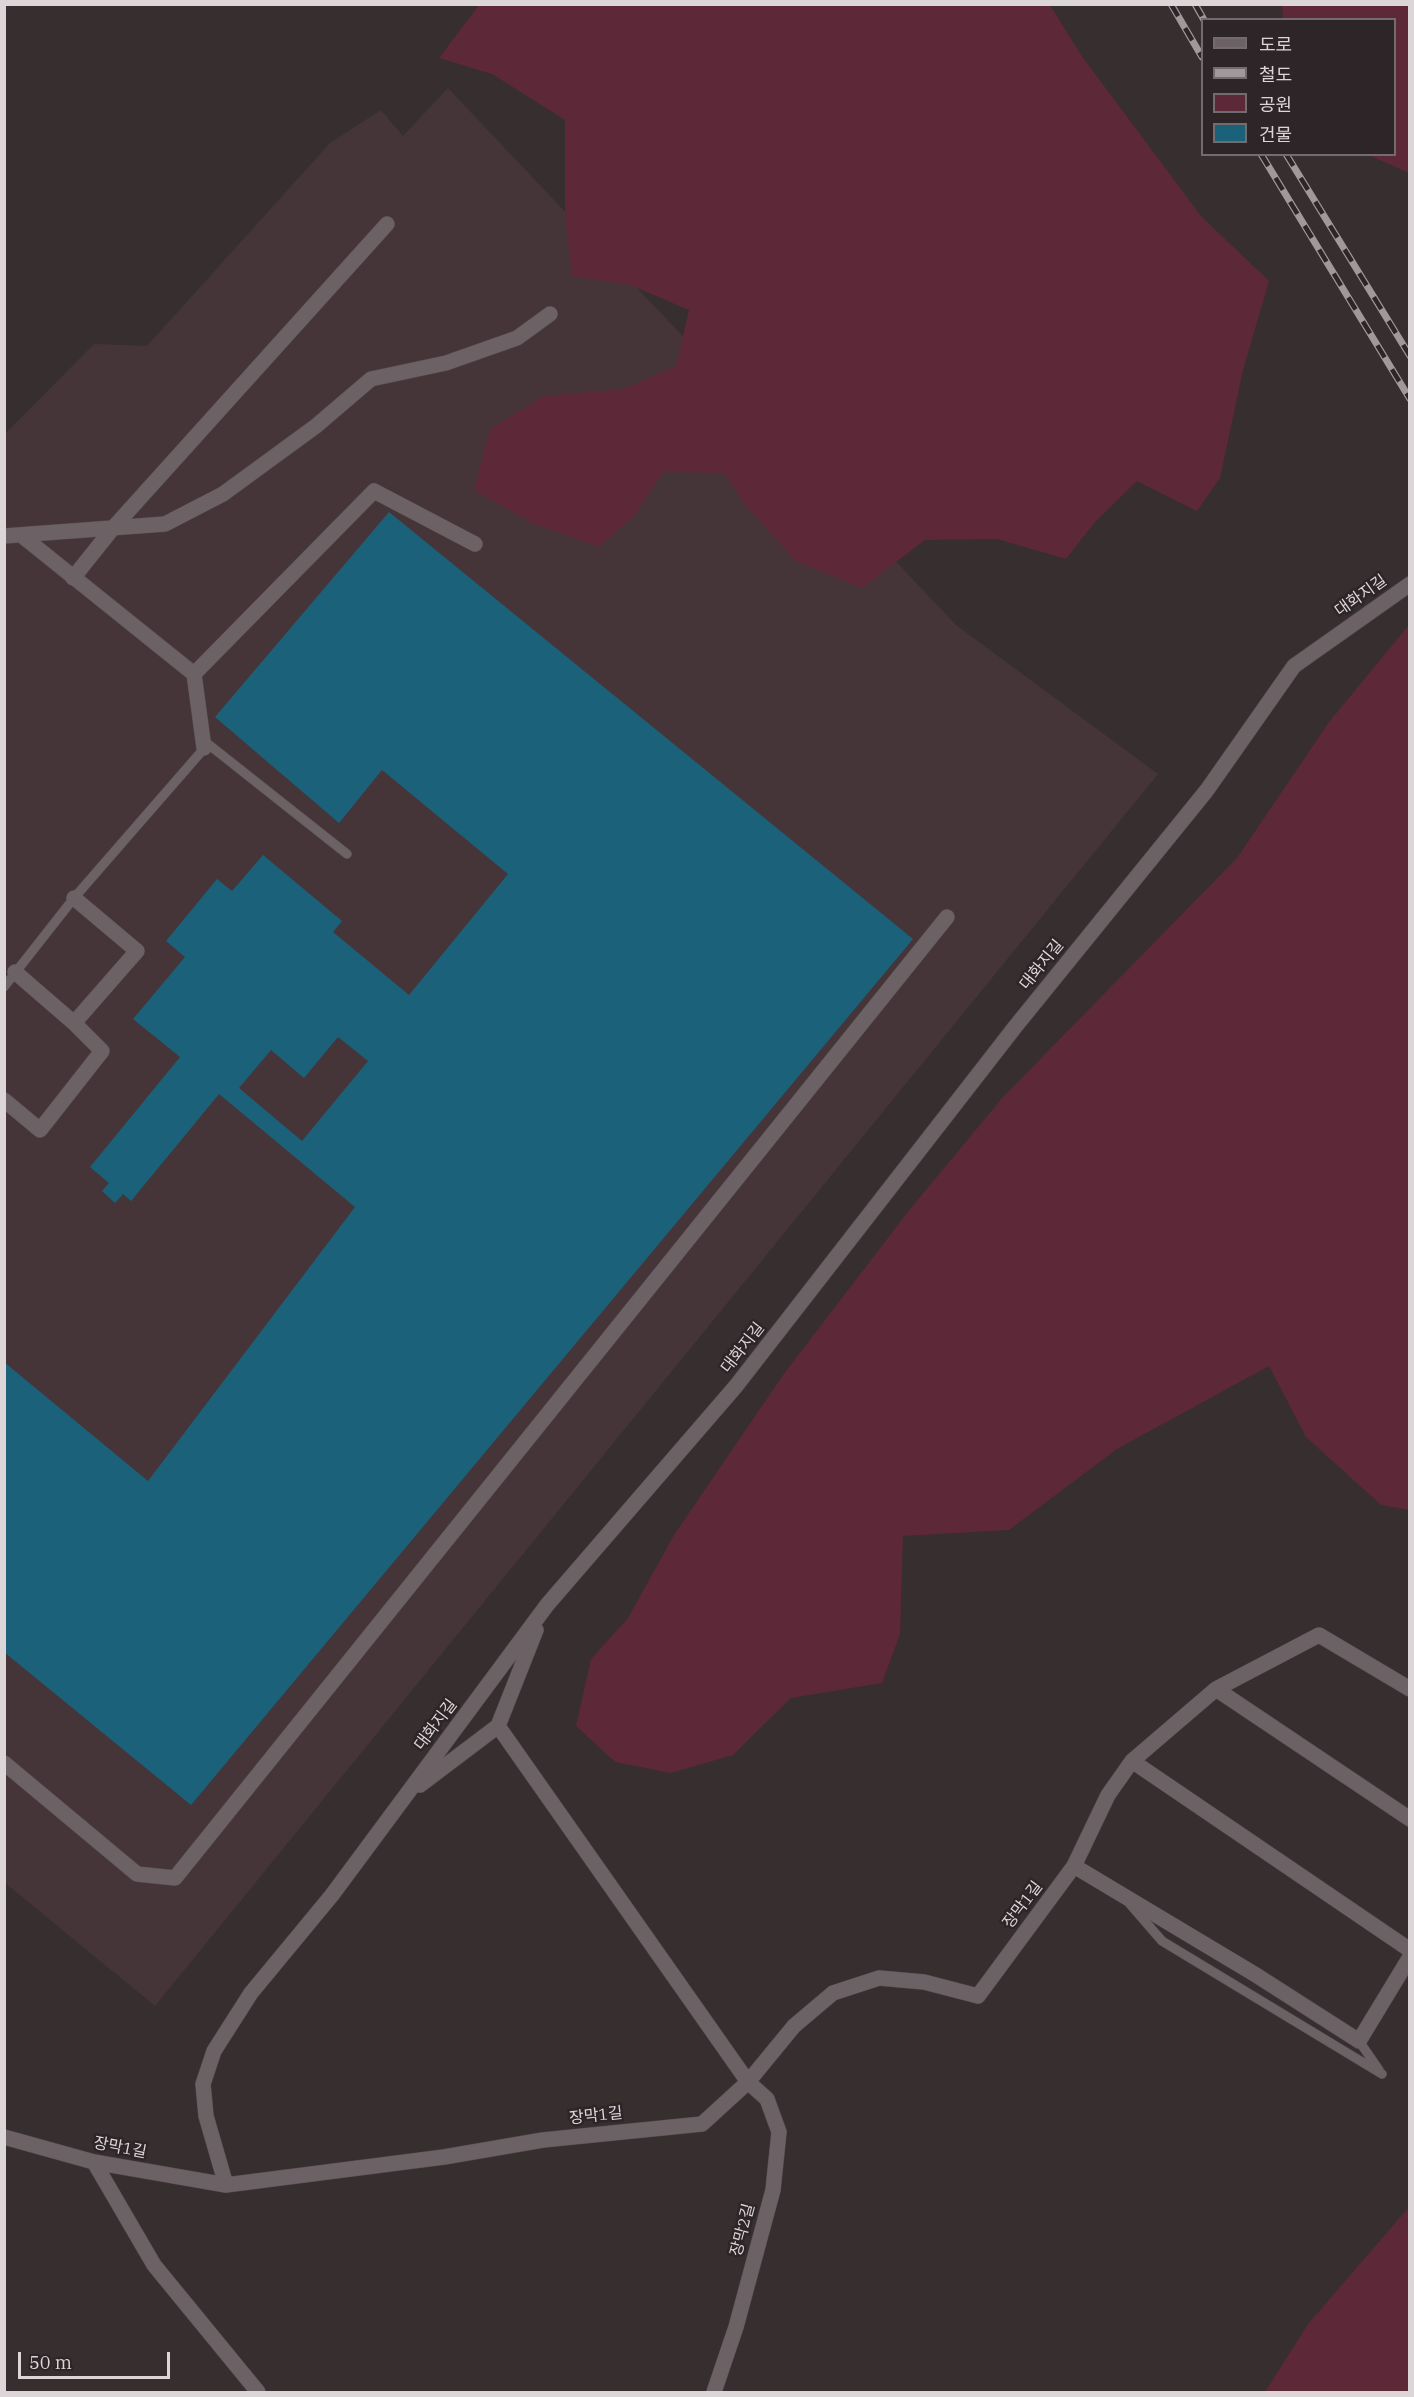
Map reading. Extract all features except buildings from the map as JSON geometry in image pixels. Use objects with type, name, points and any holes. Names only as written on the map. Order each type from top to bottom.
[{"type":"street","points":[[73,578],[113,528],[387,224]]},
{"type":"street","points":[[4,536],[165,524],[223,494],[316,426],[371,379],[446,363],[517,338],[550,315]]},
{"type":"street","points":[[194,674],[374,491],[475,544]]},
{"type":"street","points":[[21,535],[194,674],[204,748]]},
{"type":"street","name":"대화지길","points":[[226,2185],[206,2115],[203,2085],[214,2051],[251,1993],[332,1895],[547,1605],[736,1386],[1015,1027],[1207,790],[1294,666],[1410,584]]},
{"type":"street","points":[[74,898],[137,951],[74,1023]]},
{"type":"street","points":[[4,1763],[137,1874],[175,1878],[947,917]]},
{"type":"street","points":[[4,1100],[40,1130],[102,1052],[74,1023],[15,972]]},
{"type":"street","points":[[408,1793],[498,1726],[547,1605]]},
{"type":"street","name":"장막1길","points":[[4,2138],[94,2162],[226,2185],[444,2157],[543,2140],[702,2124],[748,2082],[794,2026],[833,1993],[879,1978],[924,1982],[978,1996],[1074,1866],[1108,1795],[1132,1761],[1216,1689],[1319,1635],[1410,1689]]},
{"type":"street","points":[[1216,1689],[1410,1819]]},
{"type":"street","name":"장막2길","points":[[498,1726],[748,2082],[766,2099],[779,2132],[772,2190],[736,2327],[714,2392]]},
{"type":"street","points":[[1132,1761],[1410,1950]]},
{"type":"street","points":[[1074,1866],[1359,2041],[1410,1957]]},
{"type":"street","points":[[94,2162],[154,2265],[258,2392]]},
{"type":"lane","points":[[4,987],[74,898],[208,744],[347,854]]},
{"type":"lane","points":[[1120,1893],[1162,1941],[1382,2074],[1359,2041]]},
{"type":"shaded area","points":[[448,88],[956,625],[1158,774],[155,2006],[5,1883],[4,435],[94,344],[147,346],[330,143],[381,110],[403,136]]},
{"type":"green space","points":[[479,5],[1050,5],[1081,55],[1201,216],[1269,281],[1243,370],[1220,478],[1197,511],[1137,481],[1095,522],[1066,559],[997,539],[925,540],[862,588],[796,561],[746,506],[724,473],[663,472],[634,516],[599,547],[532,523],[474,490],[490,429],[544,396],[623,389],[676,366],[689,310],[630,285],[572,276],[565,214],[565,120],[492,74],[439,58]]},
{"type":"green space","points":[[1282,5],[1409,5],[1409,173],[1371,156],[1396,156],[1396,18],[1283,18]]},
{"type":"green space","points":[[1409,625],[1409,1510],[1381,1505],[1306,1437],[1269,1366],[1117,1449],[1009,1530],[903,1536],[900,1634],[882,1683],[791,1698],[733,1755],[671,1773],[615,1762],[576,1726],[591,1659],[628,1618],[674,1535],[783,1375],[910,1209],[1003,1097],[1237,858],[1329,722]]},
{"type":"green space","points":[[1409,2207],[1409,2392],[1265,2392],[1308,2324]]},
{"type":"railway","points":[[1171,4],[1201,55]]},
{"type":"railway","points":[[1195,4],[1203,18]]},
{"type":"railway","points":[[1262,156],[1410,399]]},
{"type":"railway","points":[[1287,156],[1410,356]]}]
